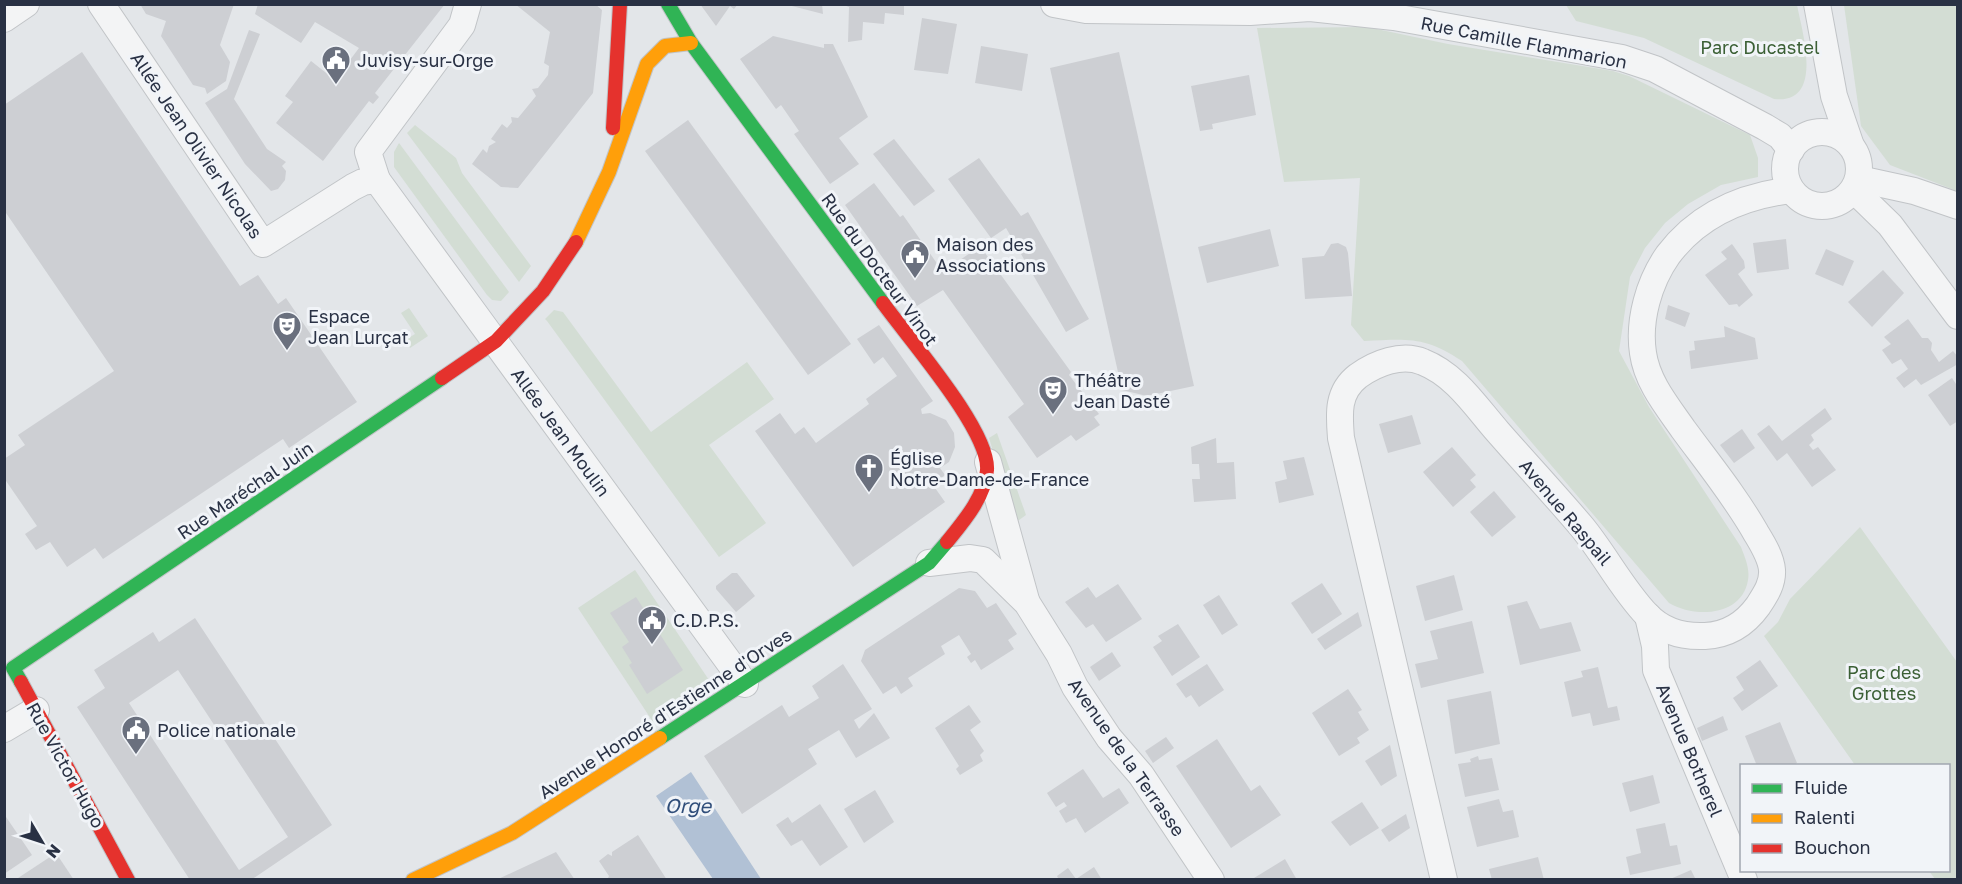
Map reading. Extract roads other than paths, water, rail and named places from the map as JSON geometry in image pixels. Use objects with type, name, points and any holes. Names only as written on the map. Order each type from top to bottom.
[{"type":"street","points":[[4,20],[26,4]]},
{"type":"street","name":"Allée Jean Olivier Nicolas","points":[[101,4],[263,244],[352,187],[377,180]]},
{"type":"street","points":[[377,180],[368,152],[462,25],[468,4]]},
{"type":"street","points":[[611,160],[627,84],[620,4]]},
{"type":"street","name":"Rue du Docteur Vinot","points":[[668,4],[690,43],[958,405],[981,441],[987,460]]},
{"type":"street","name":"Rue Camille Flammarion","points":[[1054,4],[1086,10],[1177,9],[1250,12],[1310,8],[1382,15],[1622,58],[1655,69],[1765,127],[1780,136],[1791,150]]},
{"type":"street","points":[[1817,4],[1834,96],[1850,143],[1857,154],[1856,184],[1846,199],[1822,207],[1799,199],[1791,190],[1786,179],[1785,166],[1791,150],[1804,136],[1816,132],[1837,134],[1850,143]]},
{"type":"street","name":"Rue Maréchal Juin","points":[[9,659],[496,341],[528,308],[557,272],[591,214],[611,160],[627,84],[647,64],[656,51],[678,41],[690,43]]},
{"type":"street","name":"Allée Jean Moulin","points":[[377,180],[746,684]]},
{"type":"street","points":[[1856,184],[1914,191],[1958,206]]},
{"type":"street","points":[[1856,184],[1958,316]]},
{"type":"street","name":"Avenue Raspail","points":[[1444,879],[1341,438],[1338,412],[1346,388],[1367,370],[1403,358],[1421,360],[1450,377],[1583,528],[1648,616],[1674,634],[1705,636],[1726,632],[1747,619],[1768,590],[1772,569],[1765,549],[1747,516],[1656,391],[1643,354],[1647,298],[1658,270],[1682,236],[1710,216],[1755,195],[1791,190]]},
{"type":"street","points":[[1898,236],[1895,224],[1898,213],[1914,191]]},
{"type":"street","points":[[928,563],[972,508],[985,477],[987,460]]},
{"type":"street","name":"Avenue de la Terrasse","points":[[987,460],[1027,603]]},
{"type":"street","name":"Avenue de la Terrasse","points":[[928,563],[970,558],[983,560],[1027,603],[1059,654],[1075,687],[1109,738],[1141,775],[1211,879]]},
{"type":"street","name":"Avenue Honoré d'Estienne d'Orves","points":[[413,879],[512,833],[540,816],[746,684],[928,563]]},
{"type":"street","name":"Avenue Botherel","points":[[1648,616],[1655,646],[1656,669],[1740,869]]},
{"type":"street","name":"Rue Victor Hugo","points":[[9,659],[128,879]]},
{"type":"street","points":[[4,729],[36,710]]},
{"type":"water","name":"Orge","points":[[691,772],[761,879],[713,879],[656,796]]},
{"type":"place","name":"Juvisy-sur-Orge","points":[[336,86]]},
{"type":"place","name":"Maison des Associations","points":[[915,280]]},
{"type":"place","name":"Espace Jean Lurçat","points":[[287,352]]},
{"type":"place","name":"Théâtre Jean Dasté","points":[[1053,416]]},
{"type":"place","name":"Église Notre-Dame-de-France","points":[[869,494]]},
{"type":"place","name":"C.D.P.S.","points":[[652,646]]},
{"type":"place","name":"Police nationale","points":[[136,756]]},
{"type":"park label","name":"Parc Ducastel","points":[[1760,47]]},
{"type":"park label","name":"Parc des Grottes","points":[[1884,682]]}]
